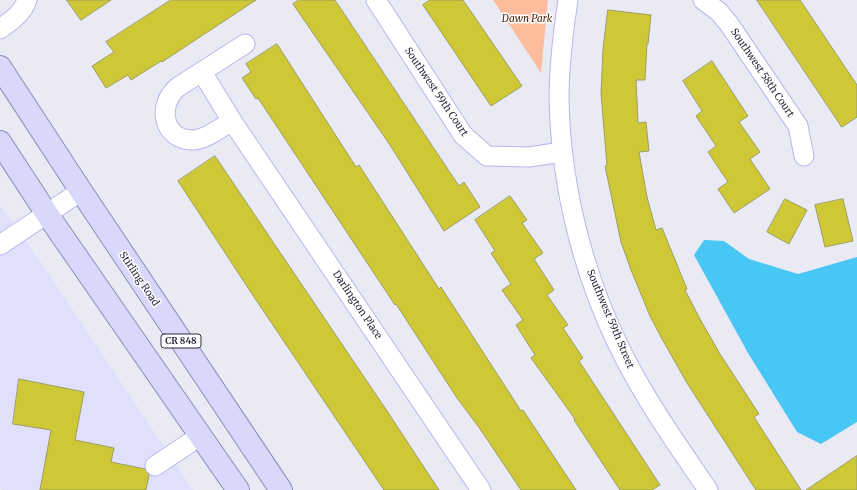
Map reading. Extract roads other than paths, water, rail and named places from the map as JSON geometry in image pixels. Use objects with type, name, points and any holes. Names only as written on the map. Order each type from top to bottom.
[{"type":"main road","name":"Stirling Road","points":[[0,67],[80,192],[281,490]]},
{"type":"main road","points":[[0,142],[47,214],[238,490]]},
{"type":"street","points":[[0,29],[13,20],[25,7],[27,0]]},
{"type":"street","name":"Southwest 59th Court","points":[[376,0],[463,136],[487,156],[529,157],[562,152]]},
{"type":"street","name":"Southwest 59th Street","points":[[568,0],[562,46],[559,98],[562,152],[571,206],[583,254],[612,329],[629,367],[652,407],[708,490]]},
{"type":"street","name":"Southwest 58th Court","points":[[703,0],[719,12],[729,24],[798,126],[804,156]]},
{"type":"street","points":[[232,121],[195,140],[180,137],[169,127],[165,116],[165,109],[169,95],[178,87],[245,44]]},
{"type":"street","name":"Darlington Place","points":[[202,72],[232,121],[481,490]]},
{"type":"street","points":[[0,246],[80,192]]},
{"type":"street","points":[[155,466],[200,436]]},
{"type":"water","points":[[704,240],[724,241],[749,259],[798,274],[857,257],[857,422],[821,444],[797,432],[748,353],[694,255]]},
{"type":"park label","name":"Dawn Park","points":[[527,19]]}]
